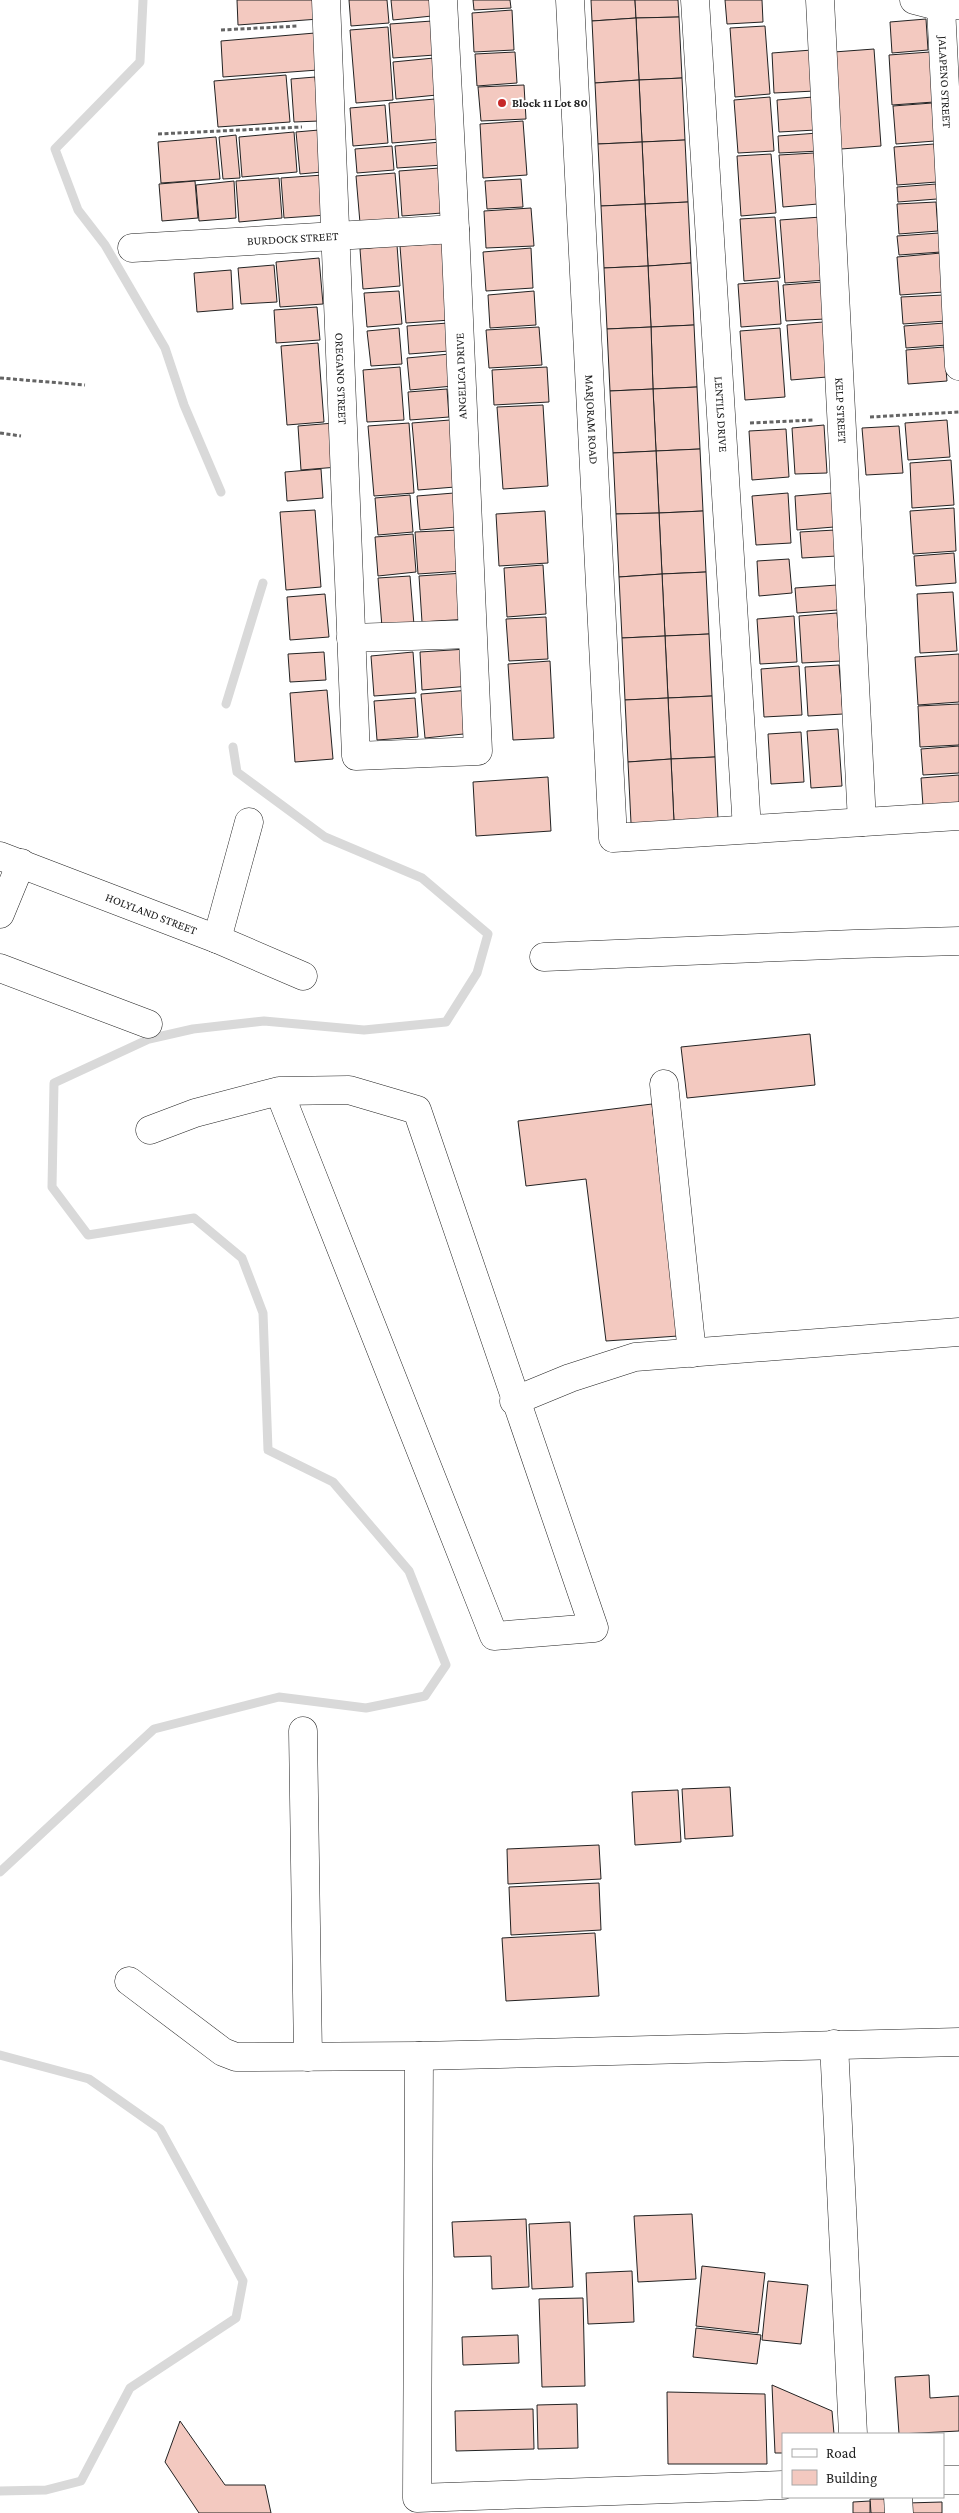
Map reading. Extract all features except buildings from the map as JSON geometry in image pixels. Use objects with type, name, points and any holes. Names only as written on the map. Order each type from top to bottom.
[{"type":"street","name":"ANGELICA DRIVE","points":[[356,756],[478,752],[456,229],[443,0]]},
{"type":"street","name":"MARJORAM ROAD","points":[[570,0],[613,838],[747,830]]},
{"type":"street","name":"LENTILS DRIVE","points":[[695,0],[747,830]]},
{"type":"street","name":"KELP STREET","points":[[820,0],[862,822]]},
{"type":"street","points":[[914,0],[950,6]]},
{"type":"street","name":"JALAPENO STREET","points":[[950,6],[959,366]]},
{"type":"street","name":"OREGANO STREET","points":[[327,12],[356,756]]},
{"type":"street","name":"BURDOCK STREET","points":[[132,248],[456,229]]},
{"type":"street","points":[[351,638],[472,634]]},
{"type":"street","points":[[747,830],[959,816]]},
{"type":"street","points":[[217,939],[249,822]]},
{"type":"street","points":[[0,914],[10,859]]},
{"type":"street","name":"HOLYLAND STREET","points":[[10,859],[217,939],[304,976]]},
{"type":"street","points":[[544,957],[959,941]]},
{"type":"street","points":[[0,968],[148,1024]]},
{"type":"street","points":[[664,1084],[692,1353]]},
{"type":"street","points":[[150,1130],[195,1113],[279,1091],[349,1090],[417,1110],[514,1401],[594,1628],[494,1636],[279,1091]]},
{"type":"street","points":[[514,1401],[570,1378],[635,1357],[959,1332]]},
{"type":"street","points":[[302,1731],[308,2057]]},
{"type":"street","points":[[129,1981],[230,2055],[236,2057],[419,2056],[959,2042]]},
{"type":"street","points":[[834,2044],[853,2433]]},
{"type":"street","points":[[419,2056],[417,2498],[782,2485]]},
{"type":"street","points":[[944,2480],[959,2480]]},
{"type":"street","points":[[898,2498],[899,2513]]},
{"type":"path","points":[[221,30],[327,12]]},
{"type":"path","points":[[158,134],[331,125]]},
{"type":"path","points":[[0,378],[86,386]]},
{"type":"path","points":[[0,433],[21,436]]},
{"type":"waterway","points":[[143,0],[140,62],[55,149],[78,210],[105,245],[165,348],[184,405],[221,492]]},
{"type":"waterway","points":[[226,704],[263,583]]},
{"type":"waterway","points":[[0,1872],[154,1729],[279,1697],[366,1708],[425,1696],[446,1665],[409,1571],[333,1482],[268,1450],[263,1313],[242,1258],[194,1218],[88,1235],[52,1187],[54,1083],[149,1039],[193,1029],[264,1021],[364,1030],[446,1022],[477,973],[488,934],[422,878],[325,837],[237,772],[233,747]]},
{"type":"waterway","points":[[0,2055],[89,2079],[160,2129],[243,2281],[236,2318],[130,2388],[81,2481],[46,2490],[0,2491]]},
{"type":"place","name":"Block 11 Lot 80","points":[[502,103]]}]
